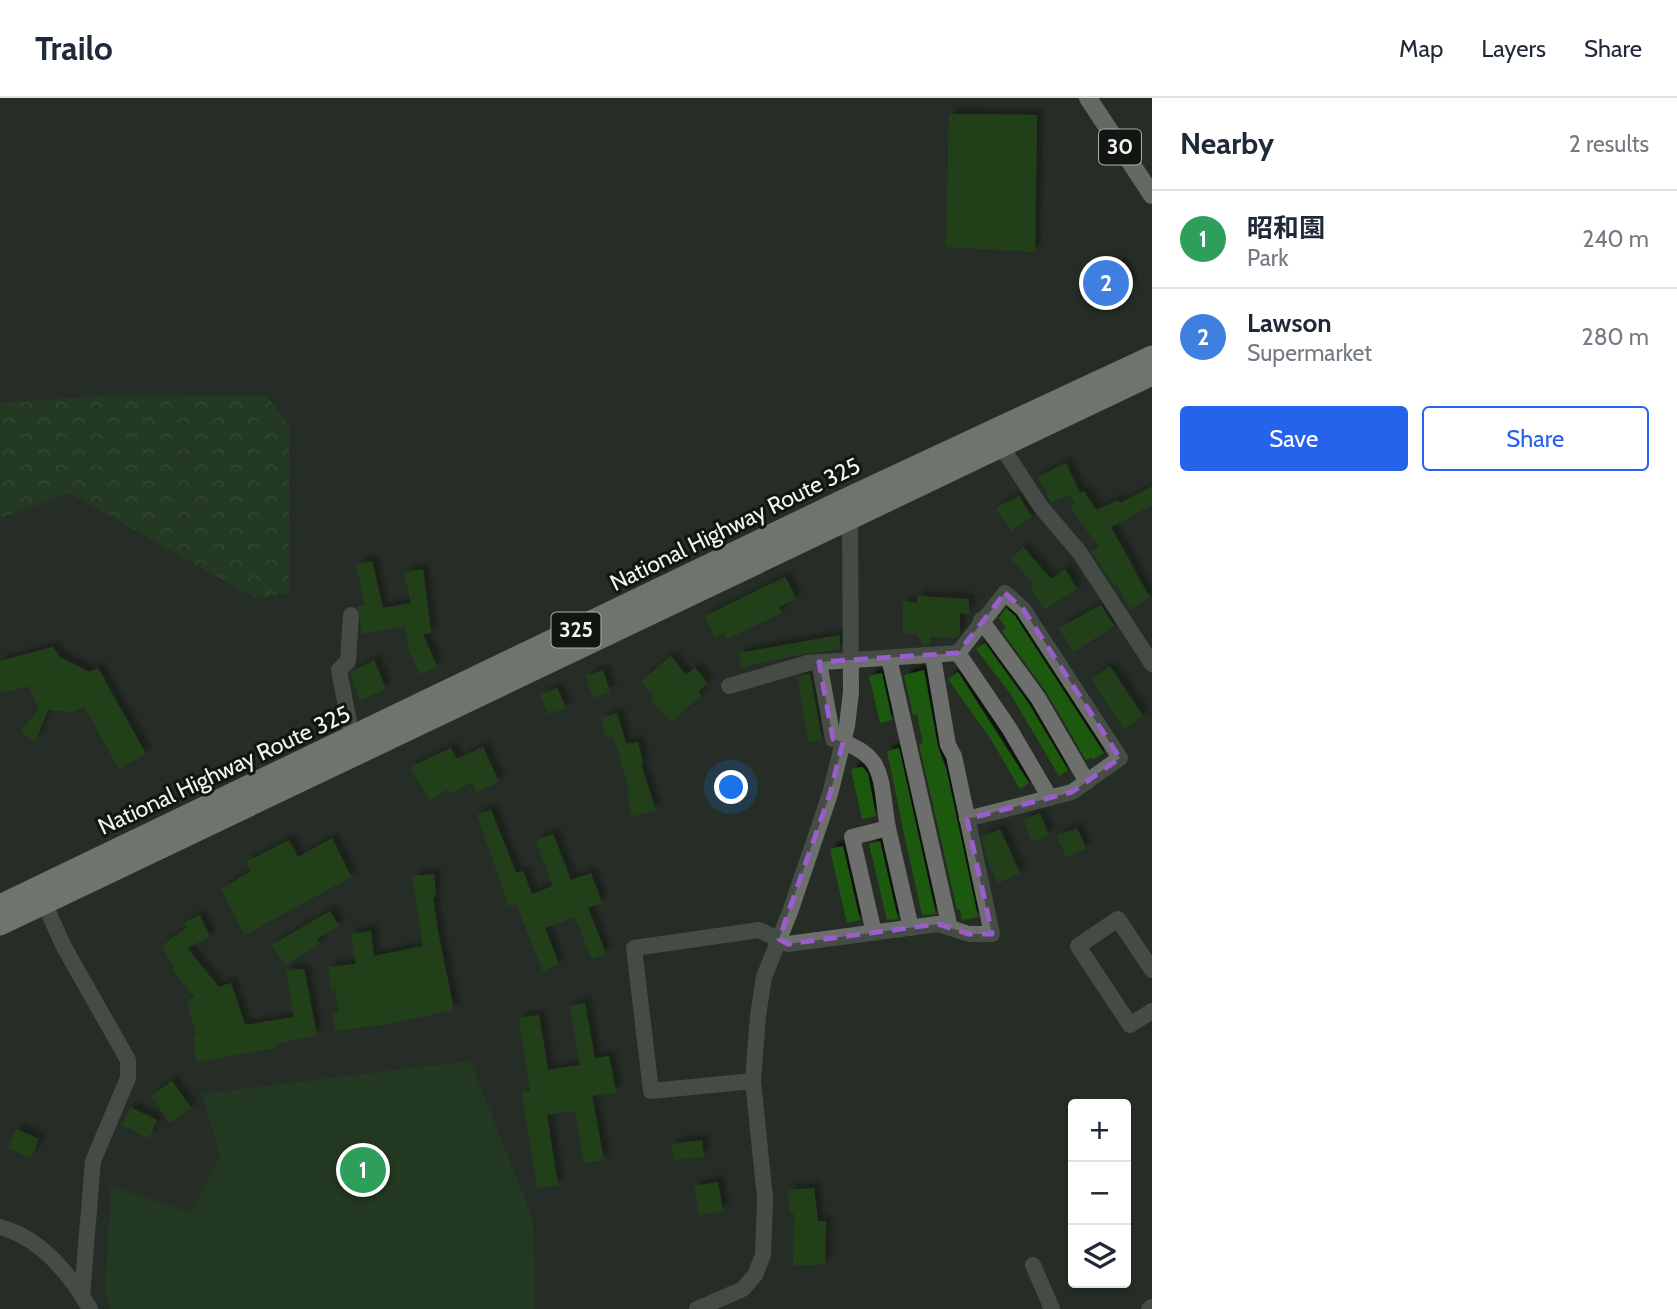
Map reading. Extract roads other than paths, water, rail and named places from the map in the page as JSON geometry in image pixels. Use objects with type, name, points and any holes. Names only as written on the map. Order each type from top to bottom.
[{"type":"highway","name":"National Highway Route 325","points":[[996,440],[1152,356]]},
{"type":"highway","name":"National Highway Route 325","points":[[0,905],[41,895],[996,440],[1152,375]]},
{"type":"highway","name":"National Highway Route 325","points":[[0,925],[41,895],[352,738],[847,510]]},
{"type":"main road","name":"30","points":[[1088,98],[1152,195]]},
{"type":"street","points":[[996,440],[1041,507],[1080,553],[1152,664]]},
{"type":"street","points":[[696,1309],[743,1289],[755,1275],[763,1255],[765,1198],[753,1081],[764,976],[830,794],[843,742],[851,692],[847,510]]},
{"type":"street","points":[[729,686],[784,669],[819,662],[933,657],[958,653],[981,620],[1005,593],[1023,609],[1120,758],[1072,792],[967,820]]},
{"type":"street","points":[[351,615],[348,661],[339,670],[352,738]]},
{"type":"street","points":[[981,620],[1038,698],[1087,782]]},
{"type":"street","points":[[958,653],[1009,728],[1050,798]]},
{"type":"street","points":[[753,1081],[651,1091],[634,948],[759,930],[788,944],[938,924],[969,934],[992,934],[948,745],[933,657]]},
{"type":"street","points":[[889,658],[950,928]]},
{"type":"street","points":[[819,662],[833,740],[868,753],[877,765],[911,928]]},
{"type":"street","points":[[874,933],[852,837],[888,828]]},
{"type":"street","points":[[41,895],[64,947],[128,1060],[128,1078],[93,1161],[86,1302]]},
{"type":"street","points":[[1152,970],[1118,919],[1078,946],[1130,1025],[1152,1011]]},
{"type":"street","points":[[0,1227],[19,1232],[46,1253],[86,1302]]},
{"type":"street","points":[[1033,1265],[1052,1309]]},
{"type":"place","name":"Lawson","points":[[1106,283]]},
{"type":"place","name":"昭和園","points":[[363,1170]]}]
